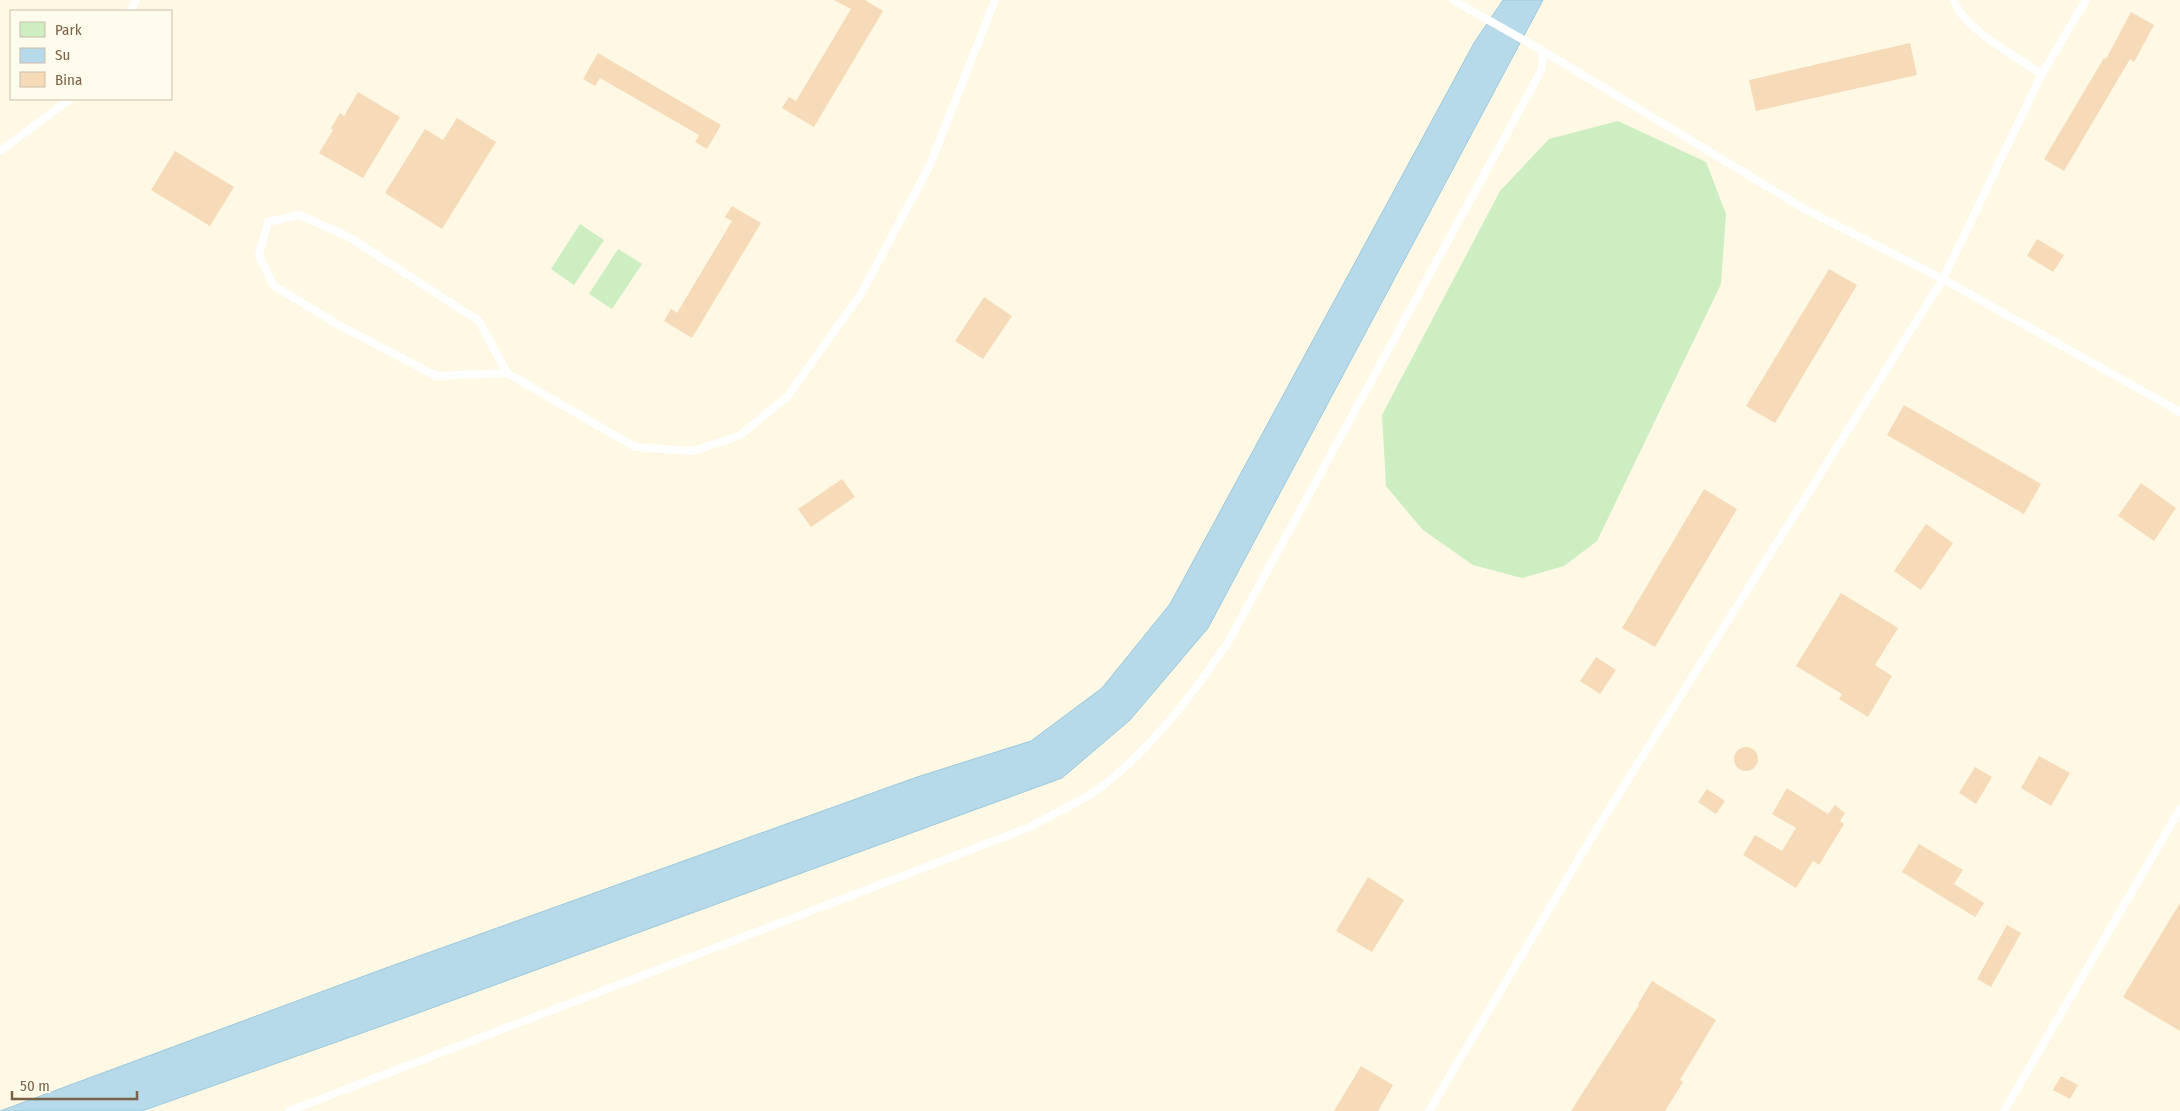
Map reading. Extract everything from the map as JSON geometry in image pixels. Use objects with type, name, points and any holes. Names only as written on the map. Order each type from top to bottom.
[{"type":"lane","points":[[507,373],[436,376],[337,324],[273,286],[259,255],[268,222],[300,215],[357,242],[479,320],[507,373],[635,447],[692,451],[739,436],[788,396],[862,292],[930,165],[995,0]]},
{"type":"lane","points":[[1454,0],[1543,51],[1803,208],[1943,279],[2180,412]]},
{"type":"lane","points":[[1954,0],[1956,7],[1981,33],[2042,74]]},
{"type":"lane","points":[[1430,1111],[1596,830],[1943,279],[2042,74],[2086,0]]},
{"type":"lane","points":[[289,1111],[1030,827],[1102,786],[1150,744],[1190,697],[1227,644],[1542,68],[1543,51]]},
{"type":"lane","points":[[0,151],[69,100]]},
{"type":"lane","points":[[2004,1111],[2180,809]]},
{"type":"green space","points":[[1618,121],[1706,162],[1726,214],[1721,284],[1597,541],[1564,566],[1522,578],[1473,565],[1423,530],[1386,486],[1382,415],[1500,191],[1549,139]]},
{"type":"green space","points":[[580,224],[604,240],[574,285],[551,269]]},
{"type":"green space","points":[[618,249],[642,264],[612,309],[589,294]]},
{"type":"water","points":[[1503,0],[1543,0],[1208,628],[1130,720],[1062,778],[407,1017],[142,1111],[0,1111],[383,969],[917,777],[1031,741],[1102,688],[1170,604],[1474,43]]},
{"type":"building","points":[[834,0],[865,0],[883,11],[814,127],[782,108],[789,97],[796,101],[851,9]]},
{"type":"building","points":[[2131,12],[2154,25],[2134,62],[2130,59],[2064,171],[2044,159],[2104,58],[2106,59]]},
{"type":"building","points":[[1910,43],[1917,75],[1756,111],[1749,80]]},
{"type":"building","points":[[598,53],[721,125],[707,149],[695,142],[699,135],[600,78],[595,86],[583,79]]},
{"type":"building","points":[[358,92],[400,117],[363,178],[319,153],[333,130],[331,128],[340,113],[344,116]]},
{"type":"building","points":[[457,118],[496,142],[442,229],[385,193],[425,129],[443,140]]},
{"type":"building","points":[[175,151],[234,187],[210,226],[151,190]]},
{"type":"building","points":[[732,206],[761,223],[692,338],[664,321],[671,309],[677,313],[732,221],[725,217]]},
{"type":"building","points":[[2037,239],[2064,255],[2053,272],[2027,256]]},
{"type":"building","points":[[1829,269],[1857,285],[1775,423],[1746,406]]},
{"type":"building","points":[[984,297],[1012,316],[983,359],[955,341]]},
{"type":"building","points":[[1904,405],[2041,484],[2024,514],[1887,435]]},
{"type":"building","points":[[842,479],[855,497],[811,527],[798,509]]},
{"type":"building","points":[[2141,483],[2176,508],[2154,541],[2118,516]]},
{"type":"building","points":[[1704,489],[1737,509],[1655,647],[1622,628]]},
{"type":"building","points":[[1926,524],[1953,543],[1921,590],[1894,571]]},
{"type":"building","points":[[1841,593],[1898,628],[1875,665],[1892,676],[1868,717],[1839,699],[1842,694],[1796,666]]},
{"type":"building","points":[[1596,657],[1616,670],[1600,694],[1580,681]]},
{"type":"building","points":[[1746,747],[1754,751],[1758,759],[1754,767],[1746,771],[1738,767],[1734,759],[1738,751]]},
{"type":"building","points":[[2039,756],[2070,773],[2051,806],[2021,788]]},
{"type":"building","points":[[1975,767],[1992,777],[1976,804],[1959,793]]},
{"type":"building","points":[[1787,788],[1828,814],[1835,805],[1845,813],[1840,821],[1844,824],[1819,865],[1813,861],[1796,888],[1743,855],[1755,835],[1782,851],[1796,828],[1772,814]]},
{"type":"building","points":[[1707,789],[1725,801],[1716,814],[1698,802]]},
{"type":"building","points":[[1919,844],[1963,870],[1954,884],[1984,903],[1975,917],[1902,872]]},
{"type":"building","points":[[1368,877],[1404,900],[1372,952],[1336,931]]},
{"type":"building","points":[[2180,903],[2180,1031],[2123,997]]},
{"type":"building","points":[[2007,925],[2021,933],[1991,987],[1977,979]]},
{"type":"building","points":[[1652,981],[1716,1020],[1680,1080],[1683,1082],[1665,1111],[1571,1111],[1639,1005]]},
{"type":"building","points":[[1361,1066],[1393,1085],[1378,1111],[1334,1111]]},
{"type":"building","points":[[2061,1076],[2078,1085],[2070,1099],[2053,1090]]}]
